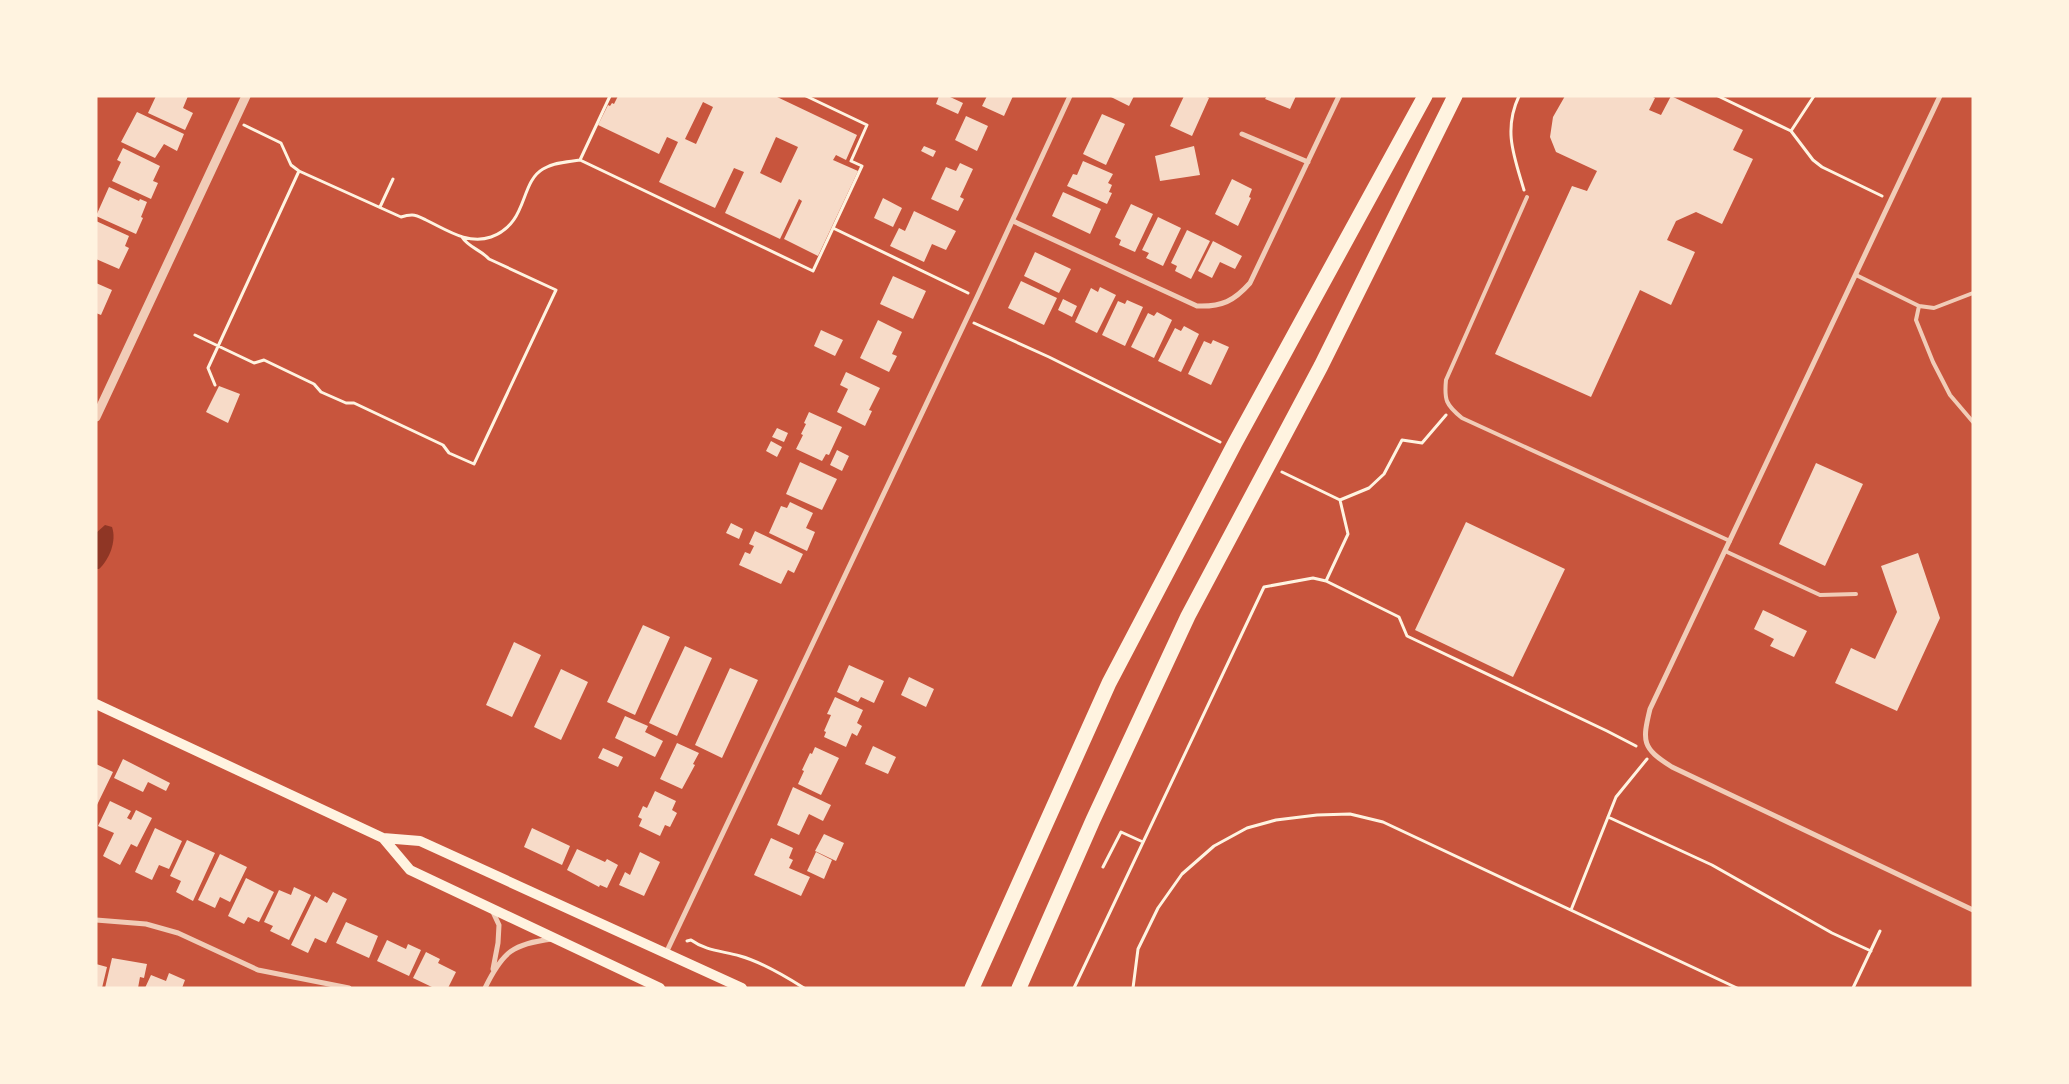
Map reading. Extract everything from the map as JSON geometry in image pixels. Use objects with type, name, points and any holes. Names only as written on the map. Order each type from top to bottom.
[{"type":"highway","points":[[972,988],[1109,683],[1235,443],[1425,96]]},
{"type":"highway","points":[[1019,988],[1093,820],[1188,616],[1321,366],[1455,96]]},
{"type":"main road","points":[[96,704],[383,838],[420,841],[742,988]]},
{"type":"main road","points":[[383,838],[410,870],[660,988]]},
{"type":"street","points":[[96,417],[246,96]]},
{"type":"street","points":[[666,953],[978,297],[1070,96]]},
{"type":"street","points":[[1013,220],[1197,306],[1213,307],[1228,302],[1240,294],[1250,283],[1339,96]]},
{"type":"street","points":[[1940,96],[1650,709],[1644,735],[1652,754],[1672,767],[1973,910]]},
{"type":"street","points":[[1242,134],[1308,162]]},
{"type":"street","points":[[492,910],[499,925],[493,972]]},
{"type":"street","points":[[96,920],[146,924],[162,928],[178,933],[258,970],[349,988]]},
{"type":"street","points":[[485,988],[493,972],[509,951],[526,942],[554,939]]},
{"type":"lane","points":[[1526,197],[1446,380],[1444,396],[1451,409],[1462,418],[1730,541]]},
{"type":"lane","points":[[1856,275],[1919,306],[1934,308],[1973,293]]},
{"type":"lane","points":[[1919,306],[1916,320],[1934,362],[1950,395],[1973,422]]},
{"type":"lane","points":[[1725,551],[1820,595],[1856,594]]},
{"type":"path","points":[[580,160],[610,96]]},
{"type":"path","points":[[234,120],[281,143],[290,165],[299,171],[401,217],[414,215],[462,237],[478,241],[508,228],[515,220],[535,177],[542,169],[555,164],[580,160],[813,271],[862,166],[851,161],[867,125],[806,96]]},
{"type":"path","points":[[1519,96],[1514,108],[1510,130],[1513,153],[1526,197]]},
{"type":"path","points":[[1718,96],[1791,131],[1813,160],[1822,167],[1891,200]]},
{"type":"path","points":[[1791,131],[1814,96]]},
{"type":"path","points":[[215,385],[208,368],[299,171]]},
{"type":"path","points":[[380,207],[393,179]]},
{"type":"path","points":[[833,228],[978,297]]},
{"type":"path","points":[[195,335],[254,363],[264,360],[314,384],[321,392],[346,403],[354,403],[442,445],[450,453],[474,464],[556,290],[489,258],[483,252],[466,243],[462,237]]},
{"type":"path","points":[[967,320],[1049,357],[1223,443]]},
{"type":"path","points":[[1275,469],[1340,500],[1369,488],[1384,474],[1402,440],[1422,443],[1451,409]]},
{"type":"path","points":[[1326,581],[1348,534],[1340,500]]},
{"type":"path","points":[[1074,988],[1264,587],[1313,578],[1326,581],[1399,617],[1407,636],[1652,754],[1633,774],[1616,797],[1570,910]]},
{"type":"path","points":[[1133,988],[1138,949],[1158,908],[1182,874],[1214,846],[1247,828],[1276,820],[1350,814],[1383,822],[1736,988]]},
{"type":"path","points":[[1608,817],[1712,865],[1832,933],[1871,950]]},
{"type":"path","points":[[1104,867],[1120,832],[1143,842]]},
{"type":"path","points":[[1853,988],[1880,931]]},
{"type":"path","points":[[687,941],[691,940],[704,948],[742,956],[780,973],[804,988]]},
{"type":"shaded area","points":[[105,525],[112,527],[113,544],[106,561],[99,569],[96,569],[96,533]]},
{"type":"building","points":[[156,96],[188,96],[183,108],[193,113],[185,130],[148,113]]},
{"type":"building","points":[[618,96],[775,96],[857,135],[846,160],[836,155],[833,160],[858,171],[818,256],[784,239],[802,201],[799,199],[780,239],[725,213],[744,172],[734,168],[715,208],[659,182],[678,142],[667,137],[659,154],[598,125],[608,105],[614,104]],"holes":[[[703,102],[713,107],[696,144],[685,139]],[[776,137],[798,147],[781,183],[760,173]]]},
{"type":"building","points":[[939,96],[948,96],[963,103],[958,114],[936,104]]},
{"type":"building","points":[[987,96],[1013,96],[1004,116],[982,106]]},
{"type":"building","points":[[1109,96],[1134,96],[1129,106]]},
{"type":"building","points":[[1184,96],[1205,96],[1209,98],[1192,136],[1170,126]]},
{"type":"building","points":[[1267,96],[1296,96],[1290,109],[1265,99]]},
{"type":"building","points":[[1565,96],[1651,96],[1655,98],[1649,110],[1661,115],[1671,96],[1743,130],[1733,150],[1753,159],[1722,224],[1696,212],[1676,221],[1667,240],[1695,252],[1671,305],[1640,290],[1591,397],[1495,354],[1572,186],[1587,191],[1597,171],[1556,152],[1550,137],[1553,117]]},
{"type":"building","points":[[137,112],[184,134],[177,151],[164,144],[155,158],[121,142]]},
{"type":"building","points":[[1102,114],[1125,124],[1106,165],[1083,154]]},
{"type":"building","points":[[966,116],[988,126],[977,151],[955,140]]},
{"type":"building","points":[[924,146],[936,151],[933,157],[921,151]]},
{"type":"building","points":[[1194,146],[1200,175],[1160,181],[1155,156]]},
{"type":"building","points":[[123,148],[160,166],[153,181],[158,183],[151,199],[112,181],[121,162],[117,160]]},
{"type":"building","points":[[1083,161],[1113,174],[1108,183],[1112,185],[1109,192],[1112,193],[1107,204],[1067,186],[1073,174],[1077,175]]},
{"type":"building","points":[[960,163],[973,169],[960,197],[964,199],[958,211],[931,199],[946,167],[956,171]]},
{"type":"building","points":[[1232,179],[1252,189],[1249,197],[1251,198],[1238,226],[1215,214]]},
{"type":"building","points":[[109,187],[139,201],[140,199],[147,202],[136,234],[96,216]]},
{"type":"building","points":[[1063,192],[1101,209],[1090,234],[1052,216]]},
{"type":"building","points":[[883,198],[902,208],[893,227],[874,218]]},
{"type":"building","points":[[1131,204],[1153,214],[1135,252],[1119,245],[1121,240],[1115,237]]},
{"type":"building","points":[[914,211],[956,231],[946,250],[932,244],[924,262],[890,246],[899,228],[905,231]]},
{"type":"building","points":[[1158,217],[1181,228],[1163,266],[1146,258],[1149,253],[1142,250]]},
{"type":"building","points":[[96,221],[129,236],[125,246],[129,248],[119,269],[96,259]]},
{"type":"building","points":[[1187,230],[1210,241],[1191,279],[1175,271],[1177,266],[1171,263]]},
{"type":"building","points":[[1213,241],[1242,256],[1235,269],[1220,262],[1212,278],[1198,271]]},
{"type":"building","points":[[1035,252],[1071,269],[1059,293],[1024,276]]},
{"type":"building","points":[[893,276],[926,291],[913,319],[880,304]]},
{"type":"building","points":[[1021,281],[1057,298],[1044,325],[1008,308]]},
{"type":"building","points":[[96,283],[112,290],[101,315],[96,313]]},
{"type":"building","points":[[1100,287],[1116,295],[1097,333],[1075,322],[1091,288],[1098,292]]},
{"type":"building","points":[[1063,299],[1077,306],[1072,317],[1058,310]]},
{"type":"building","points":[[1127,300],[1143,307],[1125,346],[1102,335],[1118,301],[1125,304]]},
{"type":"building","points":[[1157,312],[1172,320],[1154,358],[1131,347],[1148,313],[1154,316]]},
{"type":"building","points":[[878,320],[902,332],[892,354],[897,356],[889,372],[860,358]]},
{"type":"building","points":[[1184,326],[1199,334],[1181,372],[1158,361],[1175,328],[1181,331]]},
{"type":"building","points":[[821,330],[843,340],[835,356],[814,346]]},
{"type":"building","points":[[1213,340],[1229,347],[1211,385],[1188,374],[1204,341],[1211,344]]},
{"type":"building","points":[[846,372],[880,388],[869,410],[872,411],[865,426],[837,412],[848,389],[840,385]]},
{"type":"building","points":[[219,386],[240,394],[228,423],[206,412]]},
{"type":"building","points":[[809,412],[842,427],[829,455],[826,454],[822,461],[796,449],[803,435],[801,434]]},
{"type":"building","points":[[777,428],[788,433],[784,442],[772,437]]},
{"type":"building","points":[[771,441],[782,447],[777,457],[766,451]]},
{"type":"building","points":[[837,450],[849,456],[842,471],[830,465]]},
{"type":"building","points":[[800,462],[837,479],[822,510],[786,494]]},
{"type":"building","points":[[1816,463],[1863,484],[1825,566],[1779,544]]},
{"type":"building","points":[[790,502],[813,513],[806,528],[815,532],[807,551],[769,533],[781,506],[787,508]]},
{"type":"building","points":[[1466,522],[1565,569],[1513,677],[1415,630]]},
{"type":"building","points":[[731,523],[743,529],[739,539],[726,533]]},
{"type":"building","points":[[755,531],[803,554],[794,573],[788,570],[781,584],[739,565],[745,552],[750,554],[754,546],[749,544]]},
{"type":"building","points":[[1918,553],[1940,618],[1897,711],[1835,683],[1851,648],[1875,659],[1897,612],[1881,566]]},
{"type":"building","points":[[1763,610],[1807,631],[1794,657],[1770,646],[1774,639],[1754,629]]},
{"type":"building","points":[[643,625],[670,637],[635,715],[607,702]]},
{"type":"building","points":[[514,642],[541,655],[512,717],[486,705]]},
{"type":"building","points":[[685,646],[712,658],[677,736],[649,723]]},
{"type":"building","points":[[849,665],[884,681],[874,703],[861,697],[858,702],[837,692]]},
{"type":"building","points":[[730,668],[758,680],[722,758],[695,745]]},
{"type":"building","points":[[561,669],[588,682],[561,740],[534,727]]},
{"type":"building","points":[[909,677],[934,689],[926,707],[901,695]]},
{"type":"building","points":[[835,697],[863,710],[857,723],[862,726],[857,736],[852,733],[846,747],[824,737],[826,732],[824,731],[831,715],[827,714]]},
{"type":"building","points":[[625,716],[648,726],[645,732],[663,741],[655,757],[615,738]]},
{"type":"building","points":[[677,743],[699,753],[693,764],[695,765],[682,789],[660,779]]},
{"type":"building","points":[[873,746],[896,757],[888,774],[865,764]]},
{"type":"building","points":[[815,747],[839,758],[821,795],[798,784],[804,771],[802,770]]},
{"type":"building","points":[[603,748],[623,757],[618,767],[598,758]]},
{"type":"building","points":[[123,759],[170,783],[166,791],[148,782],[143,792],[114,778]]},
{"type":"building","points":[[96,764],[113,772],[96,807]]},
{"type":"building","points":[[793,787],[831,805],[823,821],[809,814],[799,835],[777,825]]},
{"type":"building","points":[[655,791],[676,801],[672,810],[677,813],[670,827],[665,825],[660,836],[639,826],[642,819],[638,817],[643,806],[647,808]]},
{"type":"building","points":[[110,801],[131,811],[127,818],[131,820],[136,810],[152,818],[137,847],[131,844],[120,865],[103,856],[114,833],[98,826]]},
{"type":"building","points":[[155,828],[182,841],[169,869],[159,865],[152,880],[135,872]]},
{"type":"building","points":[[532,828],[570,846],[562,865],[524,847]]},
{"type":"building","points":[[824,834],[844,843],[836,861],[815,851]]},
{"type":"building","points":[[771,838],[793,848],[789,858],[793,860],[789,868],[810,877],[801,896],[754,875]]},
{"type":"building","points":[[187,840],[215,853],[193,901],[176,892],[181,881],[170,876]]},
{"type":"building","points":[[577,849],[605,862],[607,859],[618,865],[607,888],[600,885],[599,887],[567,870]]},
{"type":"building","points":[[640,852],[660,862],[644,896],[619,885],[625,872],[630,875]]},
{"type":"building","points":[[816,852],[832,860],[824,879],[807,871]]},
{"type":"building","points":[[220,854],[247,867],[230,902],[220,897],[215,908],[198,900]]},
{"type":"building","points":[[246,878],[274,892],[259,922],[248,917],[244,924],[228,916]]},
{"type":"building","points":[[294,887],[311,895],[289,940],[270,931],[273,926],[264,922],[279,890],[291,895]]},
{"type":"building","points":[[333,892],[347,899],[326,943],[315,938],[308,953],[291,945],[315,896],[327,903]]},
{"type":"building","points":[[346,922],[378,936],[369,958],[336,943]]},
{"type":"building","points":[[387,940],[406,949],[408,944],[421,950],[409,976],[377,961]]},
{"type":"building","points":[[426,952],[440,959],[438,963],[456,972],[448,988],[434,988],[413,978]]},
{"type":"building","points":[[112,958],[147,964],[144,978],[140,977],[138,988],[105,988]]},
{"type":"building","points":[[96,964],[107,967],[102,988],[96,988]]},
{"type":"building","points":[[169,973],[185,980],[182,988],[145,988],[151,975],[166,981]]}]
